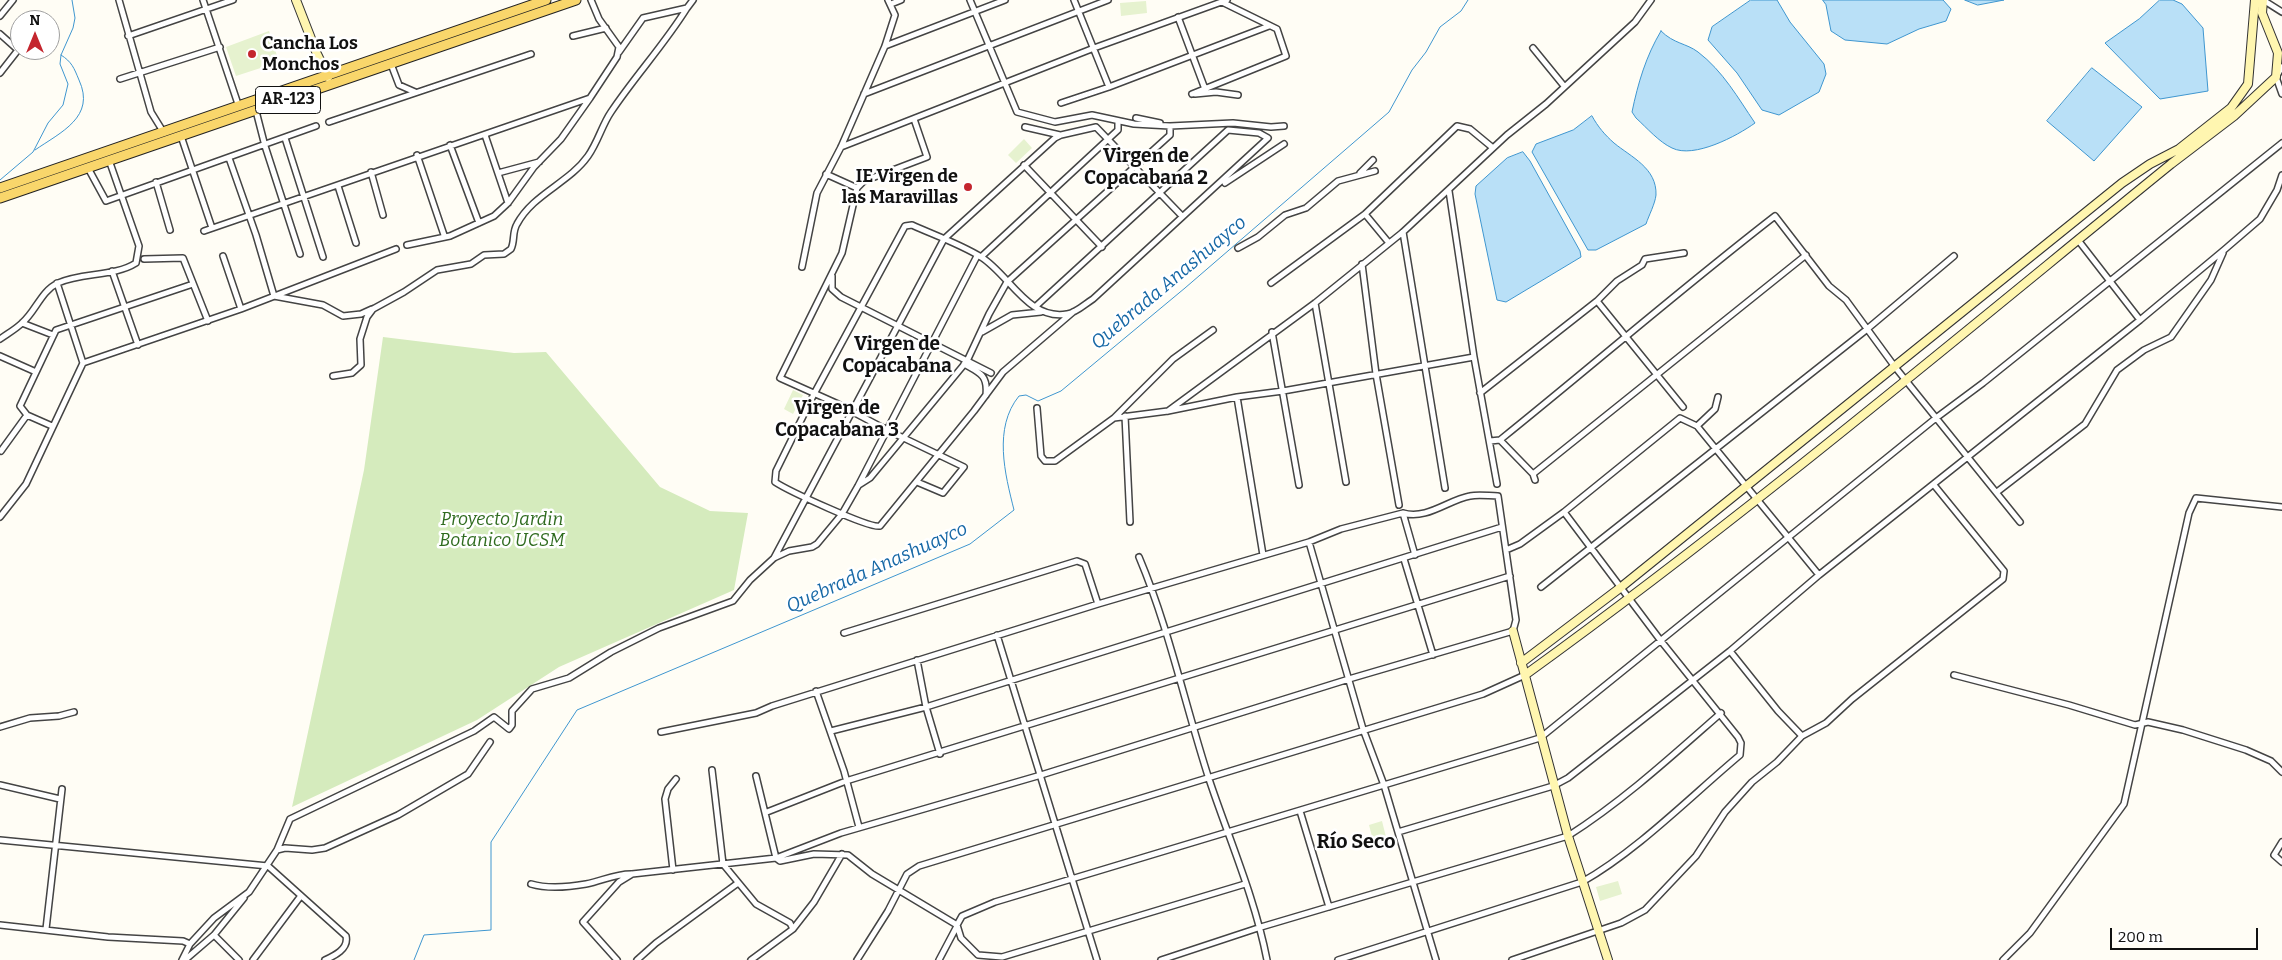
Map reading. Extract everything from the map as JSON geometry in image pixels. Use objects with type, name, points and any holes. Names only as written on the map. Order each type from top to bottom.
[{"type":"main road","name":"AR-123","points":[[0,188],[328,77],[546,0]]},
{"type":"main road","name":"AR-123","points":[[0,198],[576,0]]},
{"type":"street","points":[[0,16],[12,0]]},
{"type":"street","points":[[120,0],[128,36],[151,112],[164,133]]},
{"type":"street","points":[[203,0],[239,107]]},
{"type":"street","points":[[128,36],[233,0]]},
{"type":"street","points":[[296,0],[328,77]]},
{"type":"street","points":[[591,0],[599,19],[618,42],[619,53]]},
{"type":"street","points":[[274,296],[323,305],[343,316],[361,314],[404,292],[437,270],[471,264],[489,254],[508,253],[514,244],[515,229],[521,218],[530,207],[580,166],[588,156],[609,114],[642,67],[670,35],[692,0]]},
{"type":"street","points":[[802,267],[817,193],[841,147],[885,46],[896,14],[890,2],[901,0]]},
{"type":"street","points":[[970,0],[1016,112],[1055,122],[1092,116],[1118,122],[1168,126],[1233,123],[1271,127],[1284,126]]},
{"type":"street","points":[[885,46],[1005,0]]},
{"type":"street","points":[[1074,0],[1109,87]]},
{"type":"street","points":[[864,94],[1108,0]]},
{"type":"street","points":[[1168,411],[1192,395],[1272,332],[1316,303],[1403,232],[1493,148],[1636,22],[1651,0]]},
{"type":"street","points":[[1521,663],[1620,588],[2122,183],[2150,164],[2179,148],[2231,108],[2248,84],[2255,0]]},
{"type":"street","points":[[2282,12],[2263,0],[2262,13],[2278,53],[2276,77],[2282,94]]},
{"type":"street","points":[[841,147],[1094,48],[1222,1],[1277,29],[1286,56],[1192,94],[1216,92],[1238,95]]},
{"type":"street","points":[[407,245],[444,235],[450,236],[492,218],[508,203],[539,162],[561,139],[643,18],[687,8]]},
{"type":"street","points":[[1178,18],[1205,89]]},
{"type":"street","points":[[1061,104],[1269,26]]},
{"type":"street","points":[[573,36],[606,28]]},
{"type":"street","points":[[0,34],[18,50],[0,73]]},
{"type":"street","points":[[120,79],[220,47]]},
{"type":"street","points":[[1533,48],[1564,86]]},
{"type":"street","points":[[329,122],[531,54]]},
{"type":"street","points":[[391,64],[399,84],[415,92]]},
{"type":"street","points":[[857,960],[899,891],[907,874],[919,866],[1363,729],[1483,694],[1525,675],[1630,599],[1906,380],[2234,116],[2276,77],[2282,67]]},
{"type":"street","points":[[204,231],[338,186],[350,179],[417,155],[590,98]]},
{"type":"street","points":[[256,110],[265,146],[300,254]]},
{"type":"street","points":[[1136,118],[1168,126]]},
{"type":"street","points":[[914,119],[928,157],[864,181],[857,188],[842,253],[780,378],[964,467],[942,493],[917,482]]},
{"type":"street","points":[[183,960],[214,935],[249,892],[277,850],[290,819],[474,731],[494,717],[509,729],[512,725],[512,711],[532,689],[569,678],[611,652],[659,628],[732,601],[750,580],[774,558],[789,551],[812,547],[817,544],[842,514],[858,486],[979,256],[1108,140],[1118,130],[1118,122]]},
{"type":"street","points":[[88,168],[106,201],[156,182],[265,146],[316,126]]},
{"type":"street","points":[[858,486],[870,478],[965,363],[989,314],[1008,282],[1170,135],[1168,126]]},
{"type":"street","points":[[1271,283],[1365,214],[1457,126],[1470,129],[1493,148]]},
{"type":"street","points":[[1025,127],[1060,135],[1096,128],[1161,192],[1182,216]]},
{"type":"street","points":[[1035,307],[1228,130],[1259,133],[1268,138],[1093,299],[1073,312],[1003,372],[939,456],[880,526],[873,526],[842,514],[775,482],[775,476],[814,394],[905,226],[912,226],[979,256],[1035,307],[1042,312]]},
{"type":"street","points":[[484,134],[508,203]]},
{"type":"street","points":[[774,558],[944,239],[1024,165],[1060,135]]},
{"type":"street","points":[[181,136],[212,228]]},
{"type":"street","points":[[285,138],[323,257]]},
{"type":"street","points":[[939,960],[962,916],[996,902],[1540,738],[1936,418],[1983,383],[2282,143]]},
{"type":"street","points":[[1212,191],[1284,144]]},
{"type":"street","points":[[450,145],[479,223]]},
{"type":"street","points":[[417,155],[444,235]]},
{"type":"street","points":[[229,158],[274,296]]},
{"type":"street","points":[[0,339],[22,323],[44,294],[57,284],[82,274],[112,271],[133,265],[140,253],[139,246],[109,160]]},
{"type":"street","points":[[1357,175],[1372,160]]},
{"type":"street","points":[[498,173],[539,162]]},
{"type":"street","points":[[1024,165],[1102,247]]},
{"type":"street","points":[[1238,248],[1258,238],[1285,215],[1306,208],[1330,186],[1357,175],[1375,171]]},
{"type":"street","points":[[371,172],[383,216]]},
{"type":"street","points":[[826,174],[857,188]]},
{"type":"street","points":[[1398,832],[1554,786],[1568,778],[1730,651],[1819,575],[2140,320],[2224,250],[2260,219],[2277,190],[2282,175]]},
{"type":"street","points":[[156,182],[170,230]]},
{"type":"street","points":[[338,186],[356,243]]},
{"type":"street","points":[[1449,191],[1474,357],[1496,484]]},
{"type":"street","points":[[1365,214],[1389,243]]},
{"type":"street","points":[[1490,441],[1500,440],[1627,338],[1702,273],[1776,216],[1829,286],[1846,300],[1866,330],[1895,367],[2020,522]]},
{"type":"street","points":[[1403,232],[1446,488]]},
{"type":"street","points":[[2078,240],[2140,320]]},
{"type":"street","points":[[83,363],[241,309],[396,249]]},
{"type":"street","points":[[1997,492],[2085,424],[2117,370],[2144,350],[2171,337],[2211,280],[2224,250]]},
{"type":"street","points":[[1480,393],[1597,301],[1617,281],[1642,265],[1645,259],[1684,253]]},
{"type":"street","points":[[1533,474],[1806,255]]},
{"type":"street","points":[[223,256],[241,309]]},
{"type":"street","points":[[1540,587],[1592,548],[1866,330],[1954,256]]},
{"type":"street","points":[[144,259],[183,258],[208,321]]},
{"type":"street","points":[[1362,264],[1376,374],[1399,505]]},
{"type":"street","points":[[112,271],[138,345]]},
{"type":"street","points":[[832,271],[832,289],[862,308],[932,343],[965,363],[987,381],[986,396]]},
{"type":"street","points":[[0,517],[26,484],[83,363],[57,284]]},
{"type":"street","points":[[52,426],[27,415],[20,406],[56,330],[193,284]]},
{"type":"street","points":[[1597,301],[1683,407]]},
{"type":"street","points":[[1316,303],[1346,482]]},
{"type":"street","points":[[333,376],[352,373],[362,365],[360,339],[367,317],[373,308]]},
{"type":"street","points":[[981,332],[1012,315],[1042,312],[1062,314],[1073,312]]},
{"type":"street","points":[[22,323],[53,335]]},
{"type":"street","points":[[1037,408],[1041,456],[1045,461],[1055,461],[1114,418],[1173,359],[1213,330]]},
{"type":"street","points":[[1272,332],[1299,485]]},
{"type":"street","points":[[0,356],[36,372]]},
{"type":"street","points":[[1114,418],[1168,411],[1237,397],[1283,391],[1474,357]]},
{"type":"street","points":[[965,363],[991,373]]},
{"type":"street","points":[[1237,397],[1263,556]]},
{"type":"street","points":[[1697,426],[1712,413],[1718,397]]},
{"type":"street","points":[[1,450],[27,415]]},
{"type":"street","points":[[1125,416],[1130,522]]},
{"type":"street","points":[[1506,550],[1520,544],[1564,512],[1680,418],[1697,426],[1819,575]]},
{"type":"street","points":[[1500,440],[1533,474],[1536,480]]},
{"type":"street","points":[[1512,960],[1598,932],[1621,923],[1645,910],[1696,856],[1725,812],[1752,782],[1777,762],[1802,736],[1826,723],[1852,698],[2003,579],[2004,571],[1934,485]]},
{"type":"street","points":[[661,732],[756,713],[816,691],[1098,604],[1309,542],[1341,529],[1403,513],[1409,515],[1428,512],[1470,496],[1498,496],[1516,620],[1513,631],[1540,738],[1568,836],[1608,960]]},
{"type":"street","points":[[2003,960],[2030,933],[2124,804],[2188,513],[2196,498],[2282,507]]},
{"type":"street","points":[[1338,960],[1582,882],[1601,871],[1624,853],[1740,755],[1741,743],[1721,713],[1661,641],[1564,512]]},
{"type":"street","points":[[1403,513],[1415,555]]},
{"type":"street","points":[[831,731],[926,707],[1502,527]]},
{"type":"street","points":[[1309,542],[1363,729],[1384,785],[1436,960]]},
{"type":"street","points":[[1139,557],[1152,588],[1208,778],[1261,928],[1267,960]]},
{"type":"street","points":[[1404,559],[1433,655]]},
{"type":"street","points":[[844,633],[1077,561],[1085,564],[1098,604]]},
{"type":"street","points":[[767,812],[846,781],[940,754],[1510,576]]},
{"type":"street","points":[[531,884],[553,888],[585,884],[614,875],[776,858],[826,837],[1041,775],[1349,679],[1513,631]]},
{"type":"street","points":[[997,635],[1041,775],[1054,825],[1098,960]]},
{"type":"street","points":[[1730,651],[1778,711],[1802,736]]},
{"type":"street","points":[[917,660],[926,707],[940,754]]},
{"type":"street","points":[[1954,675],[2069,705],[2135,725],[2148,722],[2183,730],[2246,750],[2272,761],[2282,772]]},
{"type":"street","points":[[816,691],[854,803],[853,809],[859,827]]},
{"type":"street","points":[[0,727],[30,718],[59,716],[74,712]]},
{"type":"street","points":[[1161,960],[1329,907],[1568,836],[1593,820],[1649,775],[1721,713]]},
{"type":"street","points":[[277,850],[285,848],[312,850],[325,848],[398,815],[468,774],[490,742]]},
{"type":"street","points":[[712,770],[723,864],[756,904],[790,923],[793,929]]},
{"type":"street","points":[[756,776],[767,812],[776,858],[780,861],[814,854],[848,855],[872,874],[957,925],[961,938],[978,955],[994,958],[1245,884]]},
{"type":"street","points":[[673,870],[665,799],[668,789],[676,779]]},
{"type":"street","points":[[0,785],[60,799]]},
{"type":"street","points":[[46,929],[62,789]]},
{"type":"street","points":[[1300,811],[1329,907]]},
{"type":"street","points":[[0,840],[268,866],[347,940],[340,951],[324,960]]},
{"type":"street","points":[[2282,842],[2274,855],[2282,862]]},
{"type":"street","points":[[751,960],[793,929],[814,902],[842,854]]},
{"type":"street","points":[[617,960],[583,922],[619,882],[632,874]]},
{"type":"street","points":[[637,960],[656,943],[738,882]]},
{"type":"street","points":[[183,960],[190,944],[214,918],[249,892]]},
{"type":"street","points":[[252,960],[300,897]]},
{"type":"street","points":[[0,925],[151,940],[183,941],[190,944]]},
{"type":"street","points":[[214,935],[239,960]]},
{"type":"green space","points":[[1146,1],[1147,13],[1121,16],[1120,3]]},
{"type":"green space","name":"Cancha Los Monchos","points":[[269,31],[279,62],[236,76],[226,47]]},
{"type":"green space","points":[[1024,139],[1032,148],[1016,163],[1008,155]]},
{"type":"green space","name":"Proyecto Jardin Botanico UCSM","points":[[383,337],[514,353],[546,352],[660,487],[710,511],[748,513],[734,590],[559,667],[477,720],[292,807],[364,470]]},
{"type":"green space","points":[[793,390],[803,395],[793,414],[784,409]]},
{"type":"green space","points":[[1382,821],[1388,845],[1375,848],[1369,825]]},
{"type":"green space","points":[[1618,881],[1622,894],[1600,901],[1596,887]]},
{"type":"water","points":[[1751,0],[1777,0],[1790,22],[1824,64],[1826,74],[1819,92],[1779,115],[1762,110],[1737,73],[1708,40],[1712,27]]},
{"type":"water","points":[[1823,0],[1943,0],[1951,9],[1946,21],[1919,29],[1887,44],[1845,40],[1831,31],[1826,5]]},
{"type":"water","points":[[1965,0],[2004,0],[1978,5]]},
{"type":"water","points":[[2160,0],[2173,0],[2182,4],[2203,28],[2208,91],[2160,99],[2105,43],[2139,19]]},
{"type":"water","points":[[1661,31],[1707,59],[1730,85],[1755,123],[1727,140],[1692,151],[1681,151],[1662,142],[1636,118],[1632,112],[1640,80],[1651,50]]},
{"type":"water","points":[[2092,68],[2142,107],[2094,161],[2047,121]]},
{"type":"water","points":[[1592,116],[1611,140],[1648,170],[1655,186],[1656,195],[1646,224],[1596,250],[1588,250],[1532,152],[1536,144],[1573,130]]},
{"type":"water","points":[[1523,152],[1530,161],[1580,251],[1581,257],[1506,302],[1497,300],[1475,194],[1476,186],[1507,158]]},
{"type":"waterway","points":[[0,180],[33,152],[48,123],[63,105],[68,84],[60,64],[61,55],[73,28],[75,18],[72,0]]},
{"type":"waterway","name":"Quebrada Anashuayco","points":[[414,960],[424,935],[491,930],[491,842],[577,710],[970,544],[1014,510],[1007,482],[1003,452],[1006,422],[1019,396],[1026,395],[1038,401],[1061,391],[1185,288],[1389,112],[1412,70],[1426,52],[1440,27],[1461,11],[1468,0]]},
{"type":"waterway","points":[[35,150],[65,130],[79,114],[83,104],[83,93],[76,72],[61,55]]},
{"type":"place","name":"Cancha Los Monchos","points":[[252,54]]},
{"type":"place","name":"IE Virgen de las Maravillas","points":[[968,187]]},
{"type":"district","name":"Virgen de Copacabana 2","points":[[1146,168]]},
{"type":"district","name":"Virgen de Copacabana","points":[[897,356]]},
{"type":"district","name":"Virgen de Copacabana 3","points":[[837,420]]},
{"type":"district","name":"Río Seco","points":[[1356,842]]}]
